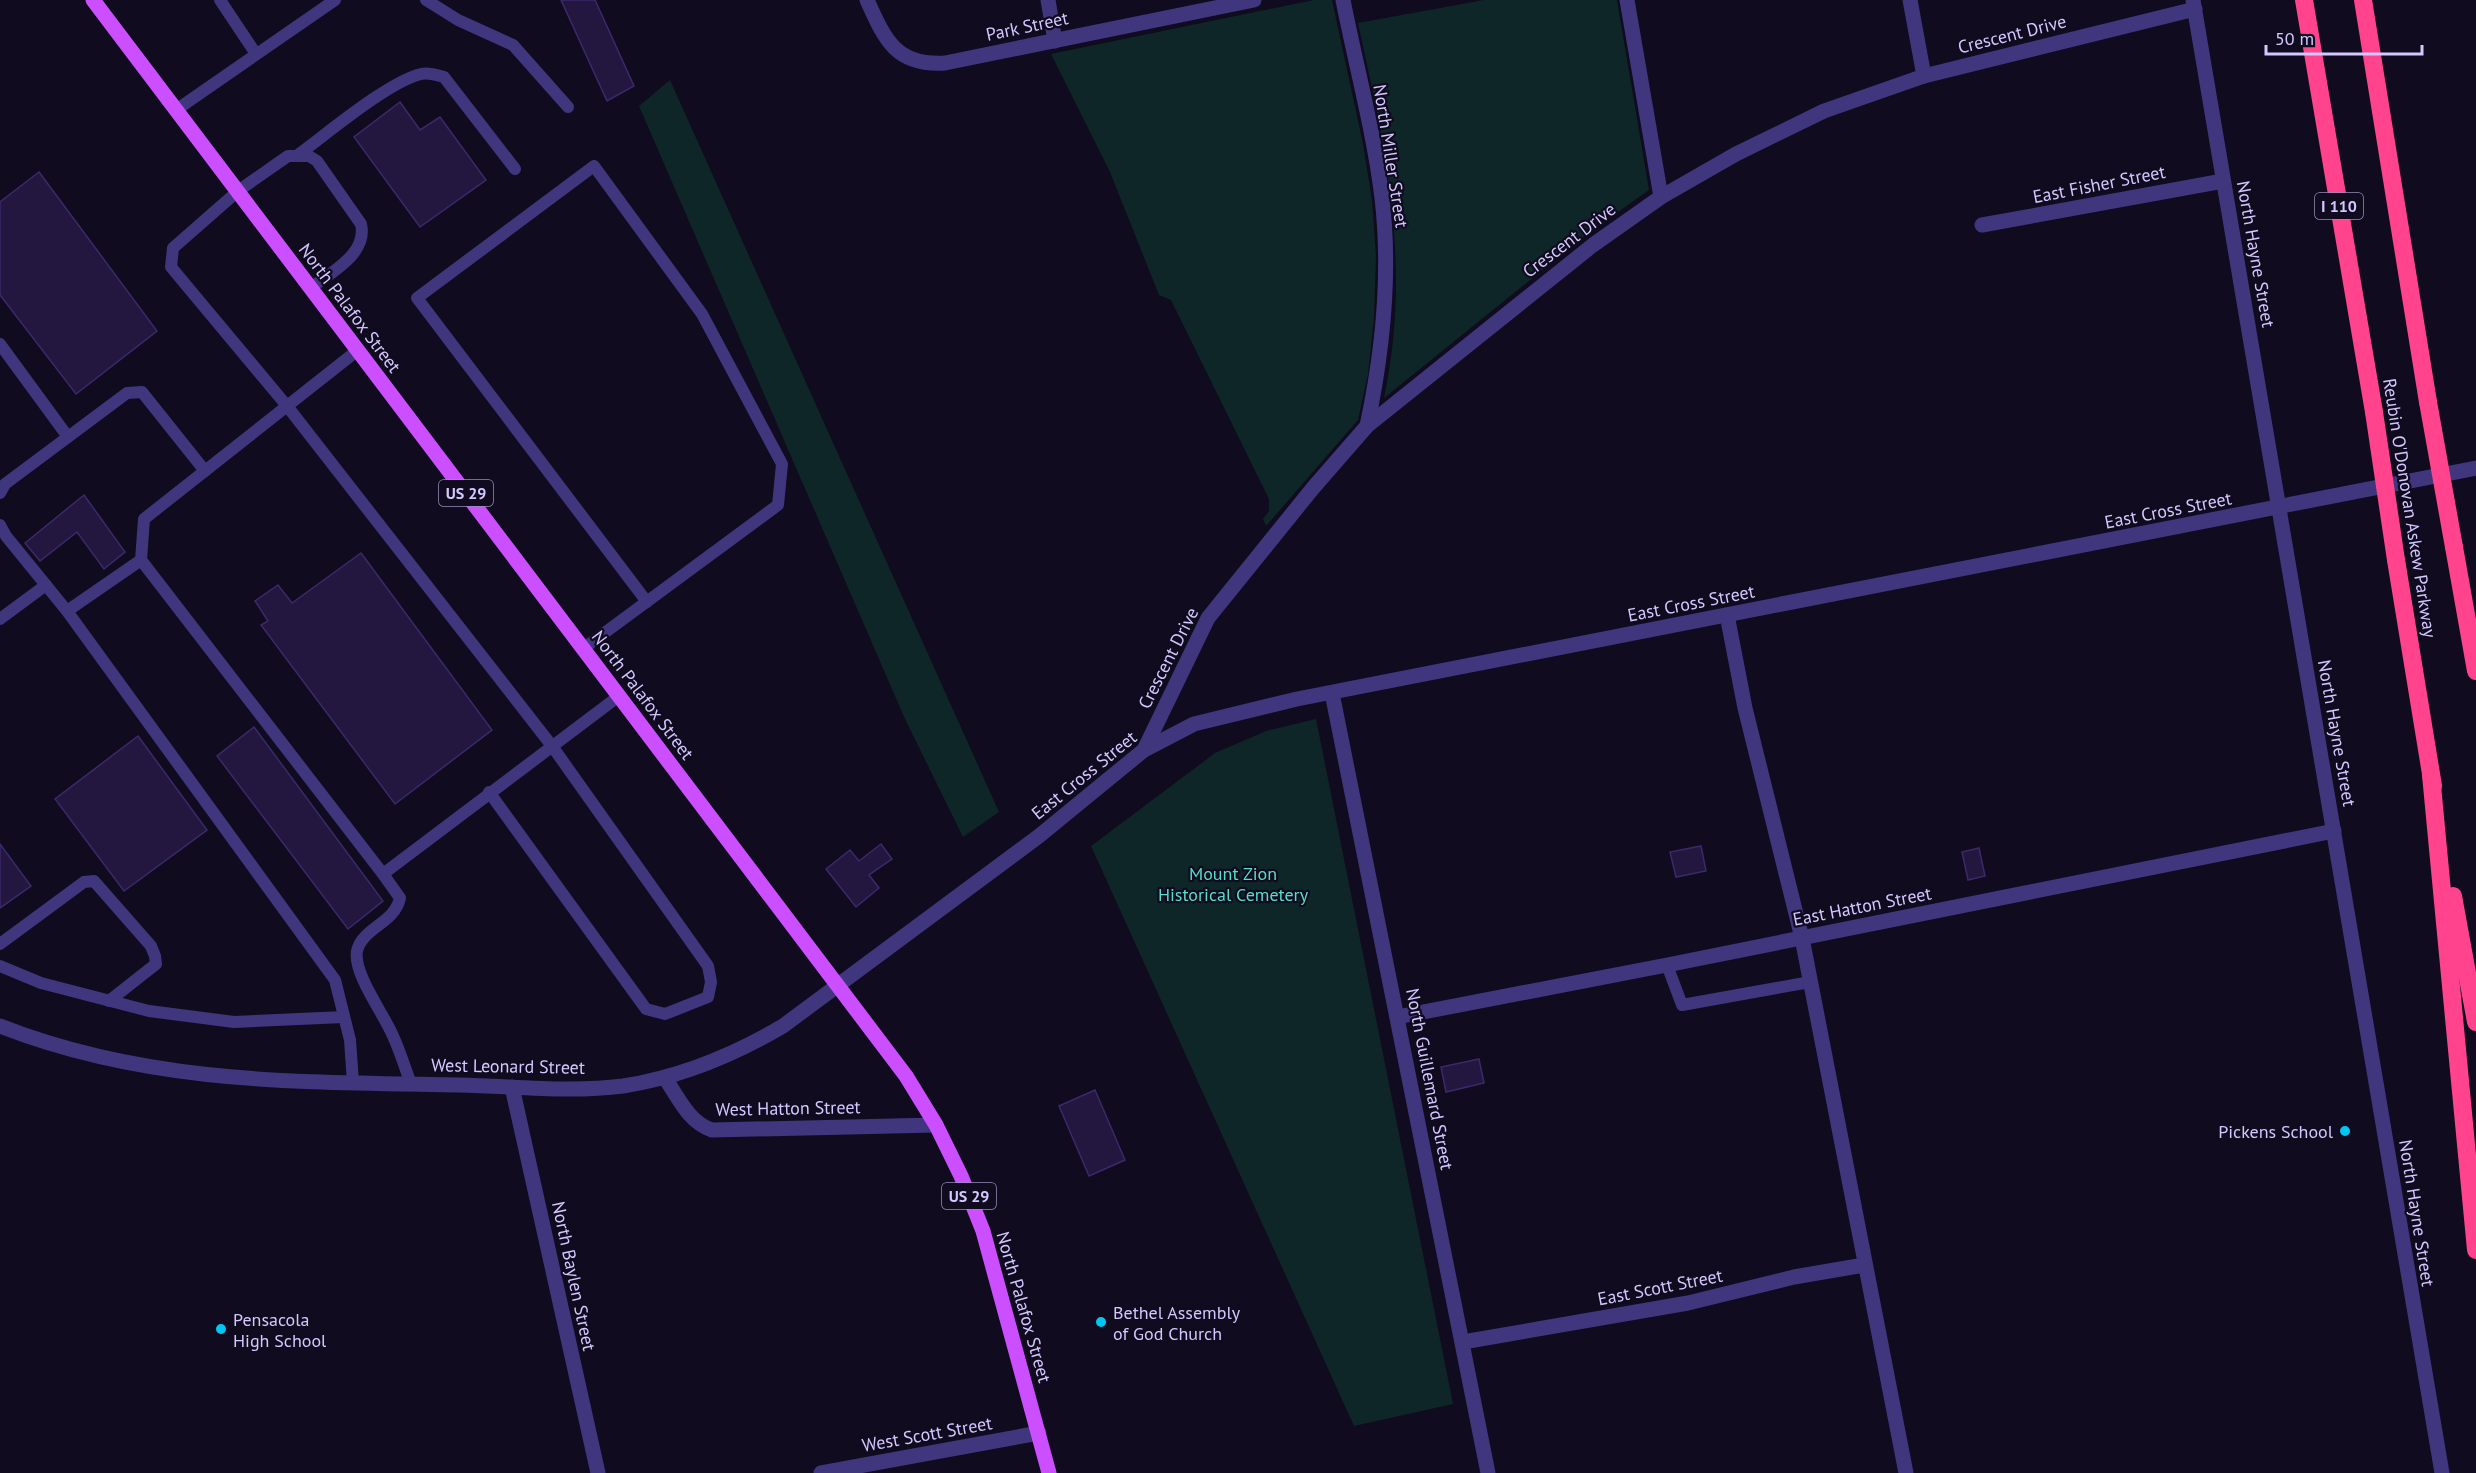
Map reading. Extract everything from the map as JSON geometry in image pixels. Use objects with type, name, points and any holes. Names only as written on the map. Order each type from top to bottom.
[{"type":"highway","name":"Reubin O'Donovan Askew Parkway","points":[[2304,0],[2374,412],[2431,775],[2476,1022]]},
{"type":"highway","name":"Reubin O'Donovan Askew Parkway","points":[[2363,0],[2428,402],[2476,671]]},
{"type":"highway","points":[[2431,775],[2476,1250]]},
{"type":"main road","name":"North Palafox Street","points":[[93,0],[906,1076],[936,1125],[961,1176],[982,1232],[1049,1473]]},
{"type":"street","name":"Park Street","points":[[867,0],[887,41],[899,53],[913,61],[928,64],[945,63],[1254,0]]},
{"type":"street","points":[[1048,0],[1055,41]]},
{"type":"street","name":"North Miller Street","points":[[1342,0],[1373,141],[1382,198],[1386,255],[1385,319],[1378,376],[1367,426]]},
{"type":"street","points":[[1627,0],[1661,197]]},
{"type":"street","points":[[1910,0],[1924,76]]},
{"type":"street","name":"Crescent Drive","points":[[1144,750],[1208,618],[1313,488],[1367,426],[1574,259],[1661,197],[1736,154],[1824,111],[1924,76],[2194,5]]},
{"type":"street","name":"North Hayne Street","points":[[2194,5],[2442,1473]]},
{"type":"street","name":"East Fisher Street","points":[[1982,225],[2223,180]]},
{"type":"street","name":"East Cross Street","points":[[965,891],[1050,828],[1144,750],[1194,724],[1332,693],[2476,468]]},
{"type":"street","points":[[1726,615],[1748,720],[1802,938],[1906,1473]]},
{"type":"street","name":"North Guillemard Street","points":[[1332,693],[1488,1473]]},
{"type":"street","name":"East Hatton Street","points":[[1397,1017],[2334,831]]},
{"type":"street","name":"West Leonard Street","points":[[0,1026],[55,1045],[136,1065],[222,1078],[604,1088],[665,1078],[698,1068],[747,1047],[783,1026],[965,891]]},
{"type":"street","name":"West Hatton Street","points":[[665,1078],[694,1120],[701,1127],[712,1130],[936,1125]]},
{"type":"street","name":"North Baylen Street","points":[[512,1087],[598,1473]]},
{"type":"street","name":"East Scott Street","points":[[1463,1342],[1688,1303],[1794,1277],[1864,1264]]},
{"type":"street","name":"West Scott Street","points":[[821,1473],[1039,1433]]},
{"type":"lane","points":[[220,0],[256,54]]},
{"type":"lane","points":[[176,110],[335,0]]},
{"type":"lane","points":[[426,0],[458,20],[513,45],[568,107]]},
{"type":"lane","points":[[299,154],[380,95],[409,78],[423,73],[444,77],[515,169]]},
{"type":"lane","points":[[311,288],[357,251],[363,234],[361,224],[317,161],[309,156],[299,154],[288,156],[238,191],[173,248],[171,267],[287,406],[552,746],[708,966],[711,982],[708,997],[665,1014],[646,1009],[489,792]]},
{"type":"lane","points":[[584,648],[647,602],[778,505],[782,464],[702,314],[594,166],[417,298],[647,602]]},
{"type":"lane","points":[[0,344],[68,436]]},
{"type":"lane","points":[[358,350],[144,519],[141,560],[400,898],[398,910],[362,939],[357,951],[358,969],[393,1036],[411,1084]]},
{"type":"lane","points":[[2,485],[127,393],[142,392],[205,471]]},
{"type":"lane","points":[[0,525],[6,536],[67,610],[336,980],[350,1040],[353,1083]]},
{"type":"lane","points":[[67,610],[141,560]]},
{"type":"lane","points":[[0,619],[46,585]]},
{"type":"lane","points":[[383,874],[489,792],[620,696]]},
{"type":"lane","points":[[0,944],[84,882],[94,881],[151,946],[156,964],[109,1001]]},
{"type":"lane","points":[[1667,965],[1682,1005],[1810,982]]},
{"type":"lane","points":[[0,966],[41,983],[149,1011],[234,1022],[344,1017]]},
{"type":"green space","points":[[1314,0],[1332,0],[1363,144],[1372,200],[1376,256],[1374,318],[1368,374],[1358,420],[1266,526],[1263,519],[1269,511],[1269,499],[1171,300],[1159,295],[1110,172],[1051,54]]},
{"type":"green space","points":[[1484,0],[1617,0],[1649,190],[1587,234],[1384,398],[1392,349],[1396,301],[1392,209],[1378,117],[1358,23]]},
{"type":"green space","points":[[670,80],[999,812],[963,837],[905,719],[639,106]]},
{"type":"green space","name":"Mount Zion Historical Cemetery","points":[[1316,719],[1453,1404],[1354,1426],[1091,846],[1215,753],[1266,731]]},
{"type":"building","points":[[561,0],[595,0],[634,86],[607,101]]},
{"type":"building","points":[[400,102],[420,130],[440,117],[486,180],[420,227],[354,137]]},
{"type":"building","points":[[39,172],[157,331],[76,394],[0,295],[0,202]]},
{"type":"building","points":[[84,495],[125,552],[104,569],[77,532],[40,561],[25,543]]},
{"type":"building","points":[[361,553],[492,730],[395,804],[261,625],[268,621],[255,601],[278,585],[292,603]]},
{"type":"building","points":[[254,727],[383,901],[348,929],[217,756]]},
{"type":"building","points":[[138,736],[207,830],[124,891],[55,799]]},
{"type":"building","points":[[0,844],[31,886],[0,908]]},
{"type":"building","points":[[881,844],[892,859],[869,875],[879,888],[856,907],[826,869],[850,850],[859,861]]},
{"type":"building","points":[[1701,846],[1706,871],[1676,877],[1670,852]]},
{"type":"building","points":[[1979,848],[1985,876],[1968,880],[1962,852]]},
{"type":"building","points":[[1479,1059],[1484,1083],[1446,1092],[1441,1067]]},
{"type":"building","points":[[1095,1090],[1125,1160],[1089,1176],[1059,1106]]},
{"type":"place","name":"Pickens School","points":[[2345,1131]]},
{"type":"place","name":"Bethel Assembly of God Church","points":[[1101,1322]]},
{"type":"place","name":"Pensacola High School","points":[[221,1329]]}]
